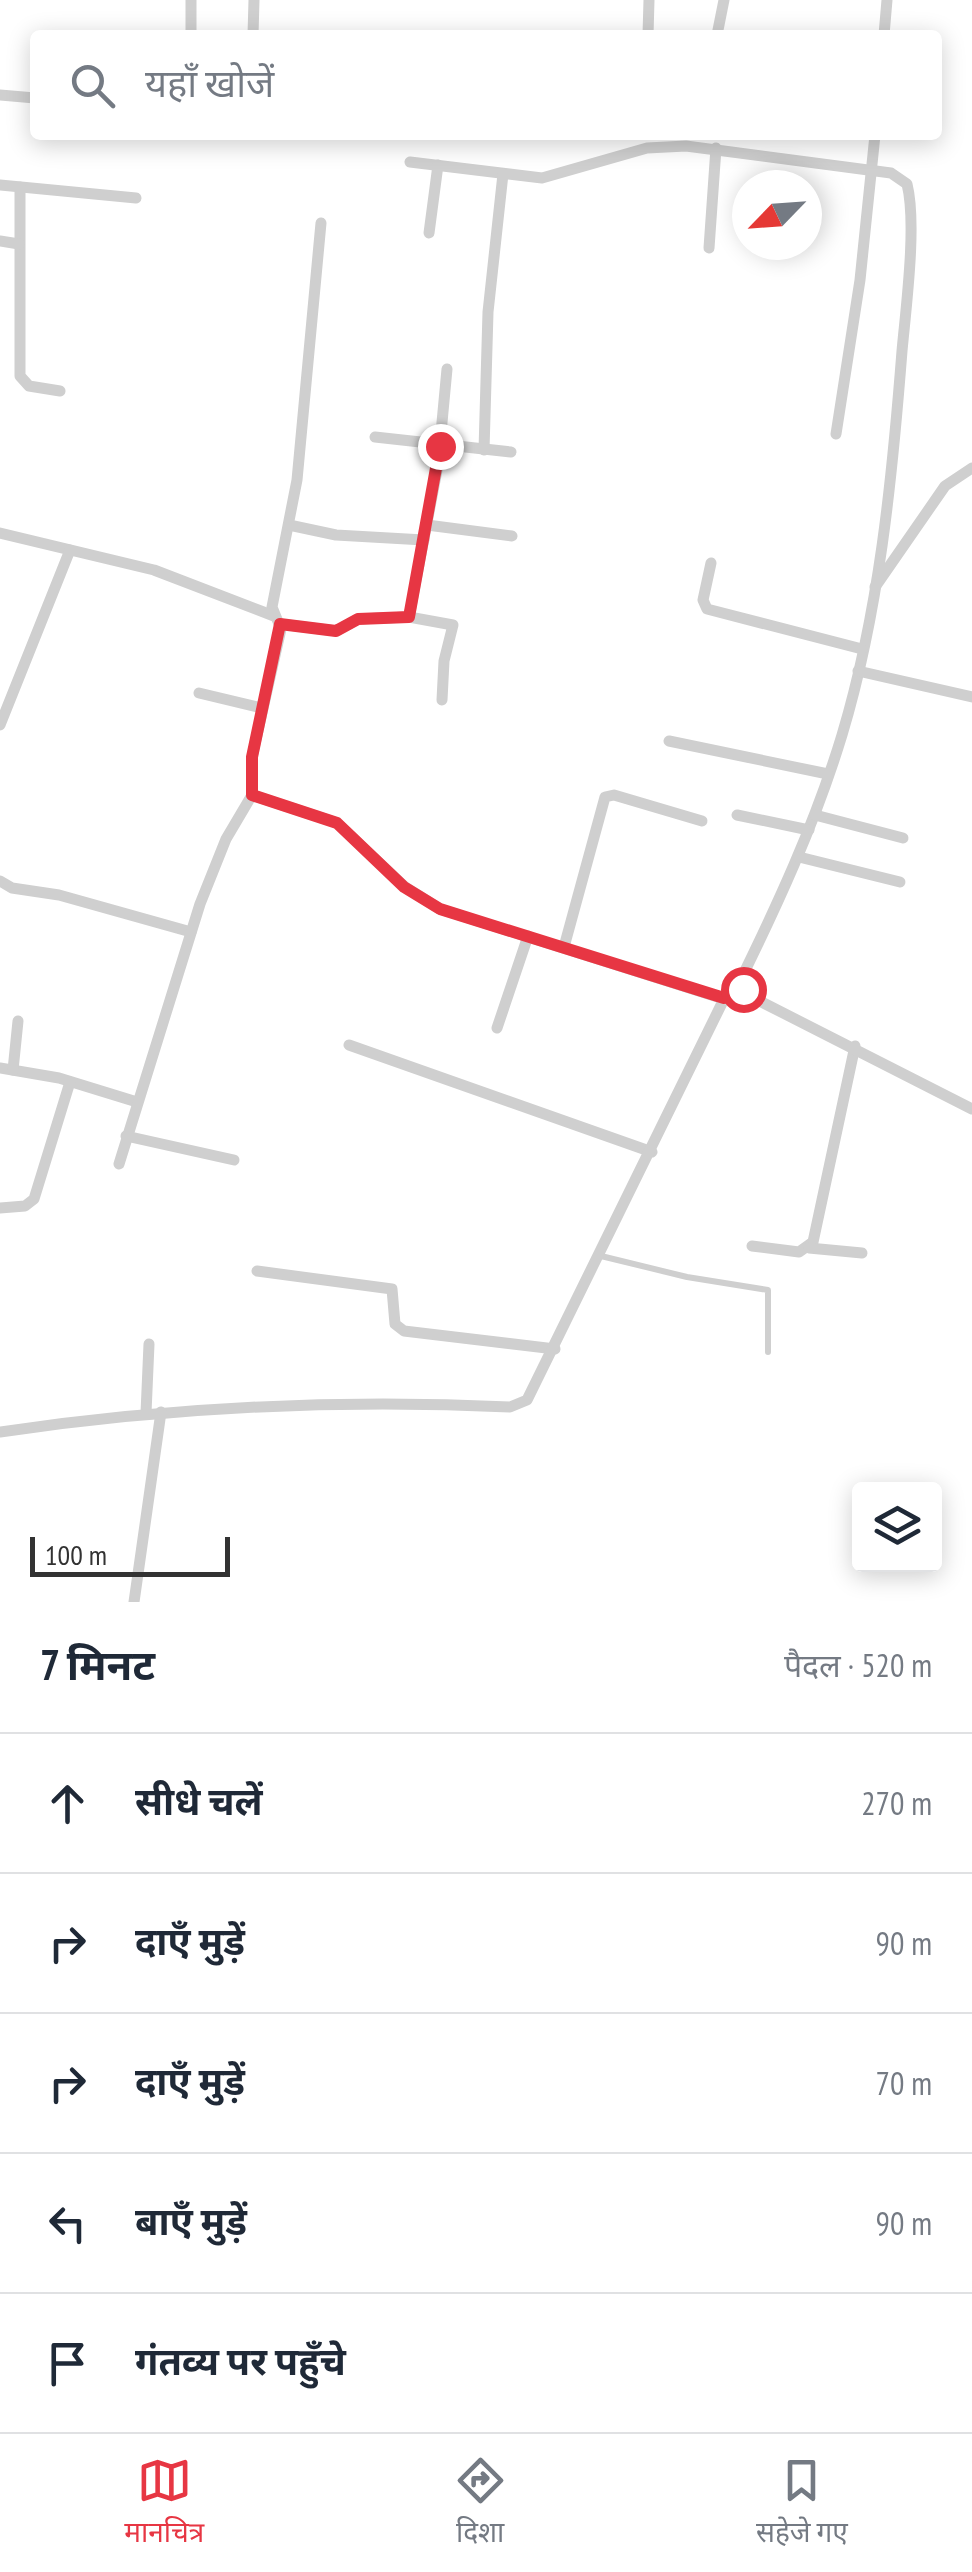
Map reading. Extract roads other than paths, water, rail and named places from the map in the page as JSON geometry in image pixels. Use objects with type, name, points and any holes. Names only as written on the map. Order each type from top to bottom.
[{"type":"street","points":[[191,30],[192,0]]},
{"type":"street","points":[[253,30],[254,0]]},
{"type":"street","points":[[648,30],[649,0]]},
{"type":"street","points":[[718,30],[724,0]]},
{"type":"street","points":[[884,30],[886,0]]},
{"type":"street","points":[[0,95],[30,98]]},
{"type":"street","points":[[836,434],[860,280],[875,140]]},
{"type":"street","points":[[0,1432],[146,1412],[327,1404],[510,1407],[534,1393],[724,998],[736,988],[815,815],[858,671],[874,590],[894,445],[909,192],[902,177],[708,143],[647,141],[542,178],[410,162]]},
{"type":"street","points":[[708,143],[709,248]]},
{"type":"street","points":[[429,233],[438,165]]},
{"type":"street","points":[[484,450],[488,312],[503,174]]},
{"type":"street","points":[[0,185],[136,198]]},
{"type":"street","points":[[20,187],[20,376],[29,386],[60,391]]},
{"type":"street","points":[[119,1164],[191,932],[226,839],[252,795],[252,757],[277,620],[272,606],[288,526],[322,223]]},
{"type":"street","points":[[0,242],[20,244]]},
{"type":"street","points":[[409,617],[440,446],[447,369]]},
{"type":"street","points":[[375,437],[511,452]]},
{"type":"street","points":[[874,590],[945,486],[972,468]]},
{"type":"street","points":[[427,525],[512,536]]},
{"type":"street","points":[[288,526],[336,535],[424,540]]},
{"type":"street","points":[[0,533],[154,570],[277,620],[336,631],[358,619],[409,617],[453,625],[444,661],[442,700]]},
{"type":"street","points":[[0,726],[70,550]]},
{"type":"street","points":[[710,563],[703,600],[708,609],[862,649]]},
{"type":"street","points":[[858,671],[972,697]]},
{"type":"street","points":[[199,693],[262,708]]},
{"type":"street","points":[[669,742],[828,774]]},
{"type":"street","points":[[252,795],[337,823],[428,904],[724,998]]},
{"type":"street","points":[[564,947],[605,797],[614,795],[702,821]]},
{"type":"street","points":[[737,815],[809,830]]},
{"type":"street","points":[[815,815],[903,838]]},
{"type":"street","points":[[798,857],[900,882]]},
{"type":"street","points":[[0,881],[12,888],[59,895],[191,932]]},
{"type":"street","points":[[497,1028],[528,936]]},
{"type":"street","points":[[736,988],[855,1046],[972,1110]]},
{"type":"street","points":[[18,1021],[7,1069],[137,1102]]},
{"type":"street","points":[[349,1044],[652,1152]]},
{"type":"street","points":[[809,1248],[855,1046]]},
{"type":"street","points":[[0,1208],[25,1206],[34,1198],[70,1082]]},
{"type":"street","points":[[126,1136],[234,1160]]},
{"type":"street","points":[[752,1246],[799,1252],[809,1248],[862,1253]]},
{"type":"street","points":[[257,1270],[392,1289],[395,1324],[404,1330],[555,1350]]},
{"type":"street","points":[[146,1412],[149,1344]]},
{"type":"street","points":[[134,1602],[160,1412]]},
{"type":"lane","points":[[601,1256],[687,1277],[768,1290],[768,1352]]}]
